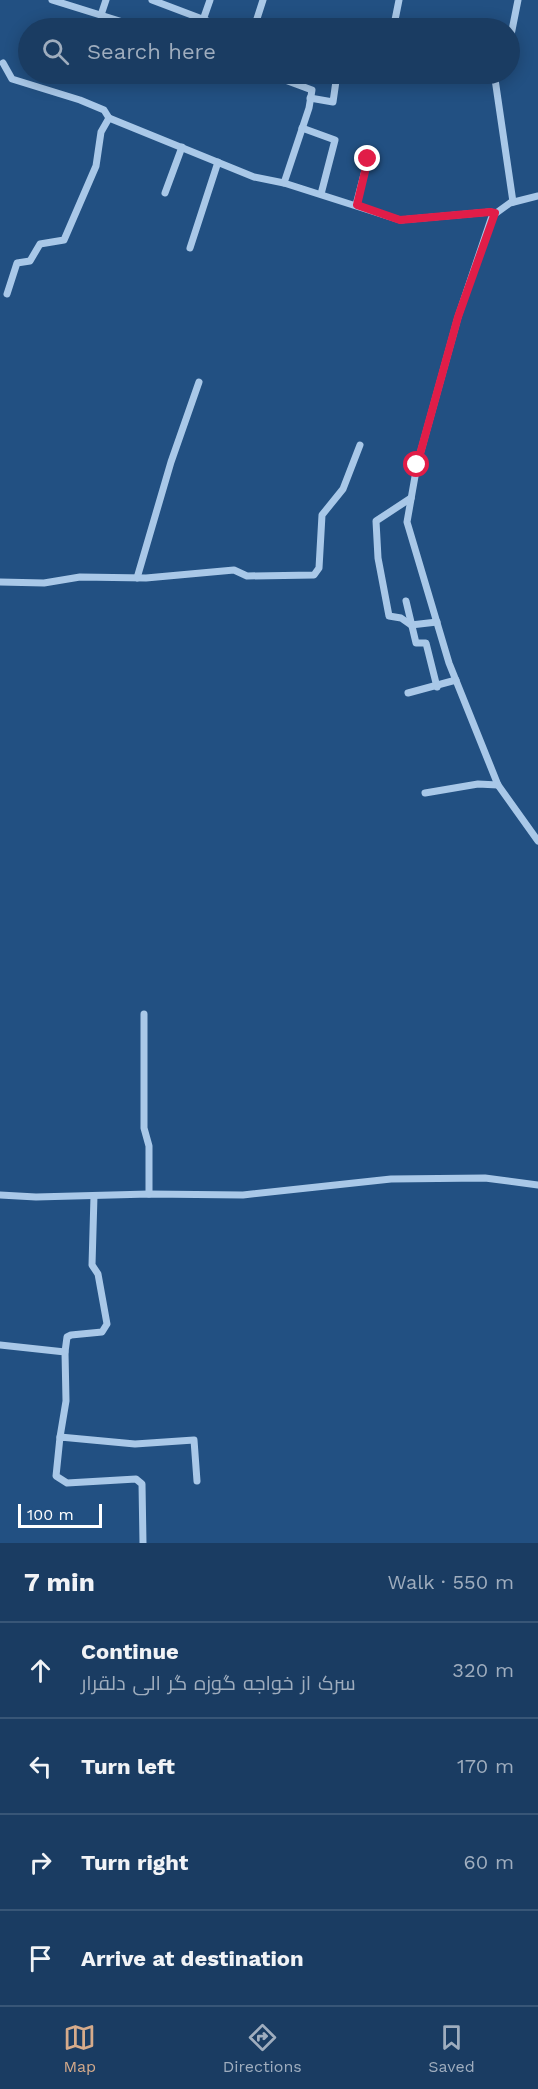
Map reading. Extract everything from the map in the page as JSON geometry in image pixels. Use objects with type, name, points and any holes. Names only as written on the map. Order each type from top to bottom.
[{"type":"street","points":[[52,0],[110,18]]},
{"type":"street","points":[[101,15],[106,0]]},
{"type":"street","points":[[152,0],[196,18]]},
{"type":"street","points":[[204,18],[210,0]]},
{"type":"street","points":[[257,18],[263,0]]},
{"type":"street","points":[[395,18],[399,0]]},
{"type":"street","points":[[514,18],[518,0]]},
{"type":"street","points":[[3,63],[12,79],[18,81]]},
{"type":"street","points":[[28,84],[80,100],[104,110],[108,118],[254,177],[284,183],[400,220],[495,213]]},
{"type":"street","points":[[284,183],[312,90],[296,84]]},
{"type":"street","points":[[310,98],[333,102],[336,84]]},
{"type":"street","points":[[495,84],[513,202]]},
{"type":"street","points":[[7,294],[17,263],[30,261],[40,244],[64,240],[96,166],[101,132],[108,118]]},
{"type":"street","points":[[302,128],[334,140],[321,194]]},
{"type":"street","points":[[165,193],[182,147]]},
{"type":"street","points":[[357,205],[368,159]]},
{"type":"street","points":[[190,248],[218,162]]},
{"type":"street","points":[[538,196],[513,202],[495,213],[458,317],[417,465],[407,522],[436,622],[456,680],[498,785],[538,841]]},
{"type":"street","points":[[137,578],[171,462],[199,382]]},
{"type":"street","points":[[0,582],[44,583],[80,577],[137,578],[234,570],[247,576],[314,575],[319,567],[322,515],[343,489],[360,445]]},
{"type":"street","points":[[411,498],[376,521],[378,558],[389,616],[401,618],[411,626],[436,622]]},
{"type":"street","points":[[406,601],[416,644],[426,643],[437,687]]},
{"type":"street","points":[[408,693],[456,680]]},
{"type":"street","points":[[425,793],[478,784],[498,785]]},
{"type":"street","points":[[144,1014],[144,1128],[149,1146],[149,1194]]},
{"type":"street","points":[[0,1195],[243,1196],[391,1179],[485,1178],[538,1185]]},
{"type":"street","points":[[94,1196],[92,1264],[98,1274],[107,1324],[102,1332],[67,1337],[66,1401],[56,1476],[67,1483],[136,1479],[142,1484],[143,1543]]},
{"type":"street","points":[[0,1345],[65,1352]]},
{"type":"street","points":[[60,1437],[135,1444],[194,1440],[197,1481]]},
{"type":"route","points":[[368,159],[357,205],[400,220],[439,219],[495,213],[492,216],[458,317],[417,465]]}]
